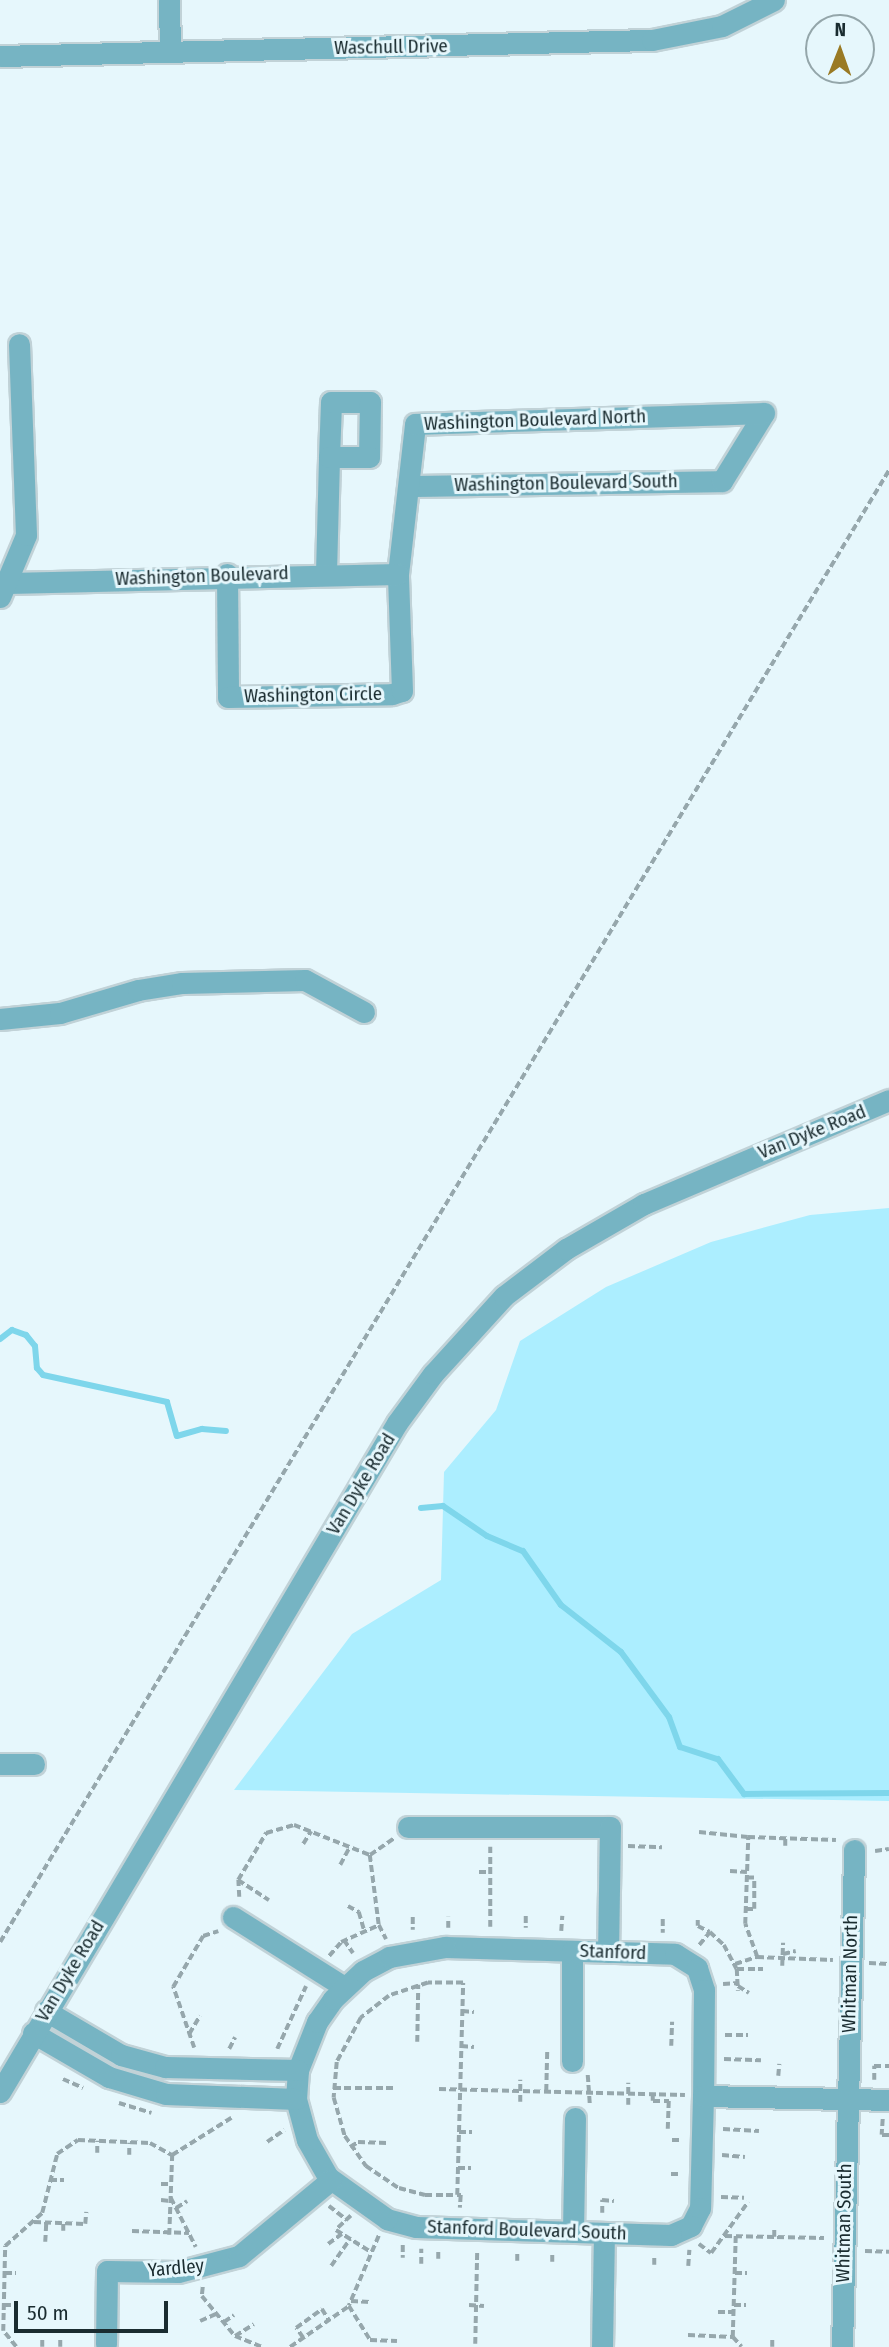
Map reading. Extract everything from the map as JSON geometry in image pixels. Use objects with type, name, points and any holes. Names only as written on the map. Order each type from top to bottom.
[{"type":"street","points":[[169,0],[170,52]]},
{"type":"street","name":"Waschull Drive","points":[[0,56],[652,40],[722,26],[774,0]]},
{"type":"street","points":[[2,586],[26,535],[19,344]]},
{"type":"street","name":"Washington Boulevard North","points":[[397,574],[403,497],[410,486],[415,424],[764,413],[722,481]]},
{"type":"street","points":[[326,573],[330,457]]},
{"type":"street","name":"Washington Boulevard South","points":[[410,486],[722,481]]},
{"type":"street","name":"Washington Boulevard","points":[[2,586],[227,574],[397,574]]},
{"type":"street","name":"Washington Circle","points":[[227,574],[228,697],[402,691],[397,574]]},
{"type":"street","points":[[0,1019],[60,1013],[138,990],[182,983],[305,980],[364,1012]]},
{"type":"street","name":"Van Dyke Road","points":[[0,2092],[8,2064],[33,2033],[397,1423],[432,1374],[504,1296],[566,1249],[644,1204],[889,1100]]},
{"type":"street","points":[[0,1764],[34,1764]]},
{"type":"street","points":[[404,1831],[610,1827],[608,1952]]},
{"type":"street","name":"Whitman North","points":[[847,1851],[847,2099]]},
{"type":"street","points":[[233,1917],[344,1987]]},
{"type":"street","name":"Stanford","points":[[296,2099],[298,2070],[317,2022],[344,1987],[372,1967],[411,1951],[445,1947],[675,1954],[697,1968],[704,1990],[692,2095]]},
{"type":"street","points":[[572,1951],[580,2062]]},
{"type":"street","points":[[46,2011],[121,2055],[165,2067],[298,2070]]},
{"type":"street","points":[[33,2033],[109,2077],[166,2094],[296,2099]]},
{"type":"street","points":[[692,2095],[847,2099],[882,2093]]},
{"type":"street","name":"Stanford Boulevard South","points":[[296,2099],[307,2140],[331,2180],[359,2203],[403,2224],[573,2232],[603,2223],[671,2235],[691,2227],[700,2207],[692,2095]]},
{"type":"street","name":"Whitman South","points":[[842,2347],[847,2099]]},
{"type":"street","points":[[573,2232],[582,2119]]},
{"type":"street","name":"Yardley","points":[[106,2344],[107,2271],[178,2272],[239,2256],[331,2180]]},
{"type":"street","points":[[602,2347],[603,2223]]},
{"type":"path","points":[[0,1942],[889,470]]},
{"type":"path","points":[[194,2050],[173,1987],[203,1936],[233,1917],[238,1880],[265,1833],[294,1825],[370,1855]]},
{"type":"path","points":[[303,1844],[310,1831]]},
{"type":"path","points":[[370,1855],[404,1831]]},
{"type":"path","points":[[699,1832],[748,1837],[841,1840],[847,1851]]},
{"type":"path","points":[[748,1837],[745,1924],[757,1957]]},
{"type":"path","points":[[785,1838],[785,1846]]},
{"type":"path","points":[[803,1839],[803,1845]]},
{"type":"path","points":[[623,1846],[662,1847]]},
{"type":"path","points":[[490,1929],[490,1847],[501,1847]]},
{"type":"path","points":[[340,1865],[349,1848]]},
{"type":"path","points":[[370,1855],[379,1925],[388,1944]]},
{"type":"path","points":[[730,1871],[747,1872]]},
{"type":"path","points":[[479,1872],[490,1872]]},
{"type":"path","points":[[746,1878],[754,1878],[754,1909],[746,1909]]},
{"type":"path","points":[[238,1880],[269,1900]]},
{"type":"path","points":[[746,1892],[754,1893]]},
{"type":"path","points":[[348,1906],[359,1912],[364,1930]]},
{"type":"path","points":[[526,1916],[526,1930]]},
{"type":"path","points":[[561,1931],[562,1916]]},
{"type":"path","points":[[413,1917],[413,1930]]},
{"type":"path","points":[[448,1917],[448,1928]]},
{"type":"path","points":[[663,1919],[663,1933]]},
{"type":"path","points":[[698,1920],[698,1926],[709,1932],[736,1966],[738,1986]]},
{"type":"path","points":[[326,1960],[344,1940],[379,1925]]},
{"type":"path","points":[[695,1949],[709,1932]]},
{"type":"path","points":[[344,1940],[357,1959]]},
{"type":"path","points":[[782,1966],[783,1943]]},
{"type":"path","points":[[783,1956],[799,1954]]},
{"type":"path","points":[[736,1966],[757,1957],[799,1954],[838,1960]]},
{"type":"path","points":[[860,1963],[889,1964]]},
{"type":"path","points":[[736,1966],[763,1969]]},
{"type":"path","points":[[276,2051],[284,2029],[311,1978]]},
{"type":"path","points":[[457,2195],[400,2188],[366,2166],[351,2147],[337,2117],[334,2088],[337,2062],[361,2018],[388,1996],[418,1985],[463,1983],[457,2195],[460,2217]]},
{"type":"path","points":[[718,1984],[738,1986],[749,1993]]},
{"type":"path","points":[[726,1984],[726,1997]]},
{"type":"path","points":[[416,2042],[418,1985]]},
{"type":"path","points":[[462,2011],[474,2012]]},
{"type":"path","points":[[189,2034],[200,2016]]},
{"type":"path","points":[[671,2046],[672,2022]]},
{"type":"path","points":[[724,2067],[725,2022]]},
{"type":"path","points":[[276,2025],[284,2029]]},
{"type":"path","points":[[672,2034],[684,2035]]},
{"type":"path","points":[[725,2035],[748,2035]]},
{"type":"path","points":[[228,2051],[235,2037]]},
{"type":"path","points":[[461,2046],[474,2046]]},
{"type":"path","points":[[546,2091],[547,2051]]},
{"type":"path","points":[[724,2059],[761,2060]]},
{"type":"path","points":[[580,2062],[590,2092],[582,2119]]},
{"type":"path","points":[[778,2084],[779,2064]]},
{"type":"path","points":[[882,2093],[874,2066],[888,2066]]},
{"type":"path","points":[[520,2080],[520,2102]]},
{"type":"path","points":[[683,2082],[692,2095]]},
{"type":"path","points":[[628,2083],[628,2105]]},
{"type":"path","points":[[334,2088],[393,2088]]},
{"type":"path","points":[[439,2089],[692,2095]]},
{"type":"path","points":[[653,2094],[653,2101],[669,2101],[668,2129]]},
{"type":"path","points":[[682,2106],[692,2095]]},
{"type":"path","points":[[172,2155],[232,2117]]},
{"type":"path","points":[[722,2169],[723,2122]]},
{"type":"path","points":[[681,2151],[682,2128]]},
{"type":"path","points":[[723,2129],[759,2131]]},
{"type":"path","points":[[267,2142],[284,2130]]},
{"type":"path","points":[[459,2132],[472,2132]]},
{"type":"path","points":[[16,2347],[4,2331],[5,2246],[42,2213],[57,2154],[78,2140],[150,2143],[172,2155]]},
{"type":"path","points":[[672,2140],[681,2140]]},
{"type":"path","points":[[97,2141],[97,2153]]},
{"type":"path","points":[[351,2147],[358,2142],[387,2143]]},
{"type":"path","points":[[129,2143],[129,2155]]},
{"type":"path","points":[[169,2235],[172,2155]]},
{"type":"path","points":[[722,2155],[745,2157]]},
{"type":"path","points":[[680,2188],[681,2162]]},
{"type":"path","points":[[458,2168],[471,2168]]},
{"type":"path","points":[[671,2174],[680,2174]]},
{"type":"path","points":[[50,2180],[64,2180]]},
{"type":"path","points":[[720,2206],[721,2183]]},
{"type":"path","points":[[162,2184],[171,2184]]},
{"type":"path","points":[[46,2197],[53,2197]]},
{"type":"path","points":[[691,2239],[711,2253],[746,2200],[721,2197]]},
{"type":"path","points":[[161,2200],[170,2199]]},
{"type":"path","points":[[170,2199],[201,2252]]},
{"type":"path","points":[[603,2223],[602,2200],[614,2201]]},
{"type":"path","points":[[176,2208],[187,2201]]},
{"type":"path","points":[[324,2202],[349,2218],[336,2230],[371,2252]]},
{"type":"path","points":[[32,2222],[85,2224],[86,2212]]},
{"type":"path","points":[[594,2212],[603,2223]]},
{"type":"path","points":[[603,2223],[613,2213]]},
{"type":"path","points":[[46,2223],[46,2242]]},
{"type":"path","points":[[63,2223],[63,2231]]},
{"type":"path","points":[[774,2227],[776,2239]]},
{"type":"path","points":[[132,2231],[169,2235],[189,2233]]},
{"type":"path","points":[[290,2347],[349,2306],[382,2231]]},
{"type":"path","points":[[724,2236],[828,2238],[828,2232]]},
{"type":"path","points":[[328,2244],[342,2234]]},
{"type":"path","points":[[736,2236],[733,2337],[742,2347]]},
{"type":"path","points":[[331,2266],[350,2239]]},
{"type":"path","points":[[403,2245],[403,2258]]},
{"type":"path","points":[[421,2249],[421,2264]]},
{"type":"path","points":[[438,2250],[438,2259]]},
{"type":"path","points":[[688,2266],[689,2250]]},
{"type":"path","points":[[475,2344],[477,2251]]},
{"type":"path","points":[[856,2253],[889,2252]]},
{"type":"path","points":[[517,2253],[517,2261]]},
{"type":"path","points":[[552,2254],[552,2262]]},
{"type":"path","points":[[653,2265],[654,2256]]},
{"type":"path","points":[[5,2273],[16,2273]]},
{"type":"path","points":[[735,2273],[747,2273]]},
{"type":"path","points":[[203,2278],[202,2296],[235,2336],[262,2347]]},
{"type":"path","points":[[351,2301],[370,2302]]},
{"type":"path","points":[[4,2305],[15,2305]]},
{"type":"path","points":[[469,2305],[484,2306]]},
{"type":"path","points":[[734,2305],[746,2305]]},
{"type":"path","points":[[349,2306],[370,2340],[397,2341]]},
{"type":"path","points":[[303,2338],[296,2328],[322,2309],[329,2320]]},
{"type":"path","points":[[718,2312],[734,2312]]},
{"type":"path","points":[[200,2321],[216,2313]]},
{"type":"path","points":[[224,2322],[233,2315]]},
{"type":"path","points":[[309,2319],[316,2329]]},
{"type":"path","points":[[235,2336],[254,2324]]},
{"type":"path","points":[[688,2335],[733,2337]]},
{"type":"path","points":[[42,2339],[42,2347]]},
{"type":"path","points":[[772,2339],[772,2347]]},
{"type":"path","points":[[60,2340],[60,2347]]},
{"type":"shaded area","points":[[889,1208],[889,1801],[234,1790],[352,1634],[441,1580],[444,1472],[496,1410],[520,1341],[606,1287],[711,1242],[810,1215]]},
{"type":"waterway","points":[[0,1339],[12,1330],[26,1335],[35,1346],[37,1368],[43,1375],[167,1402],[177,1436],[202,1429],[226,1431]]},
{"type":"waterway","points":[[421,1508],[443,1506],[487,1536],[523,1551],[561,1605],[621,1652],[669,1717],[680,1747],[718,1759],[744,1794],[889,1793]]}]
